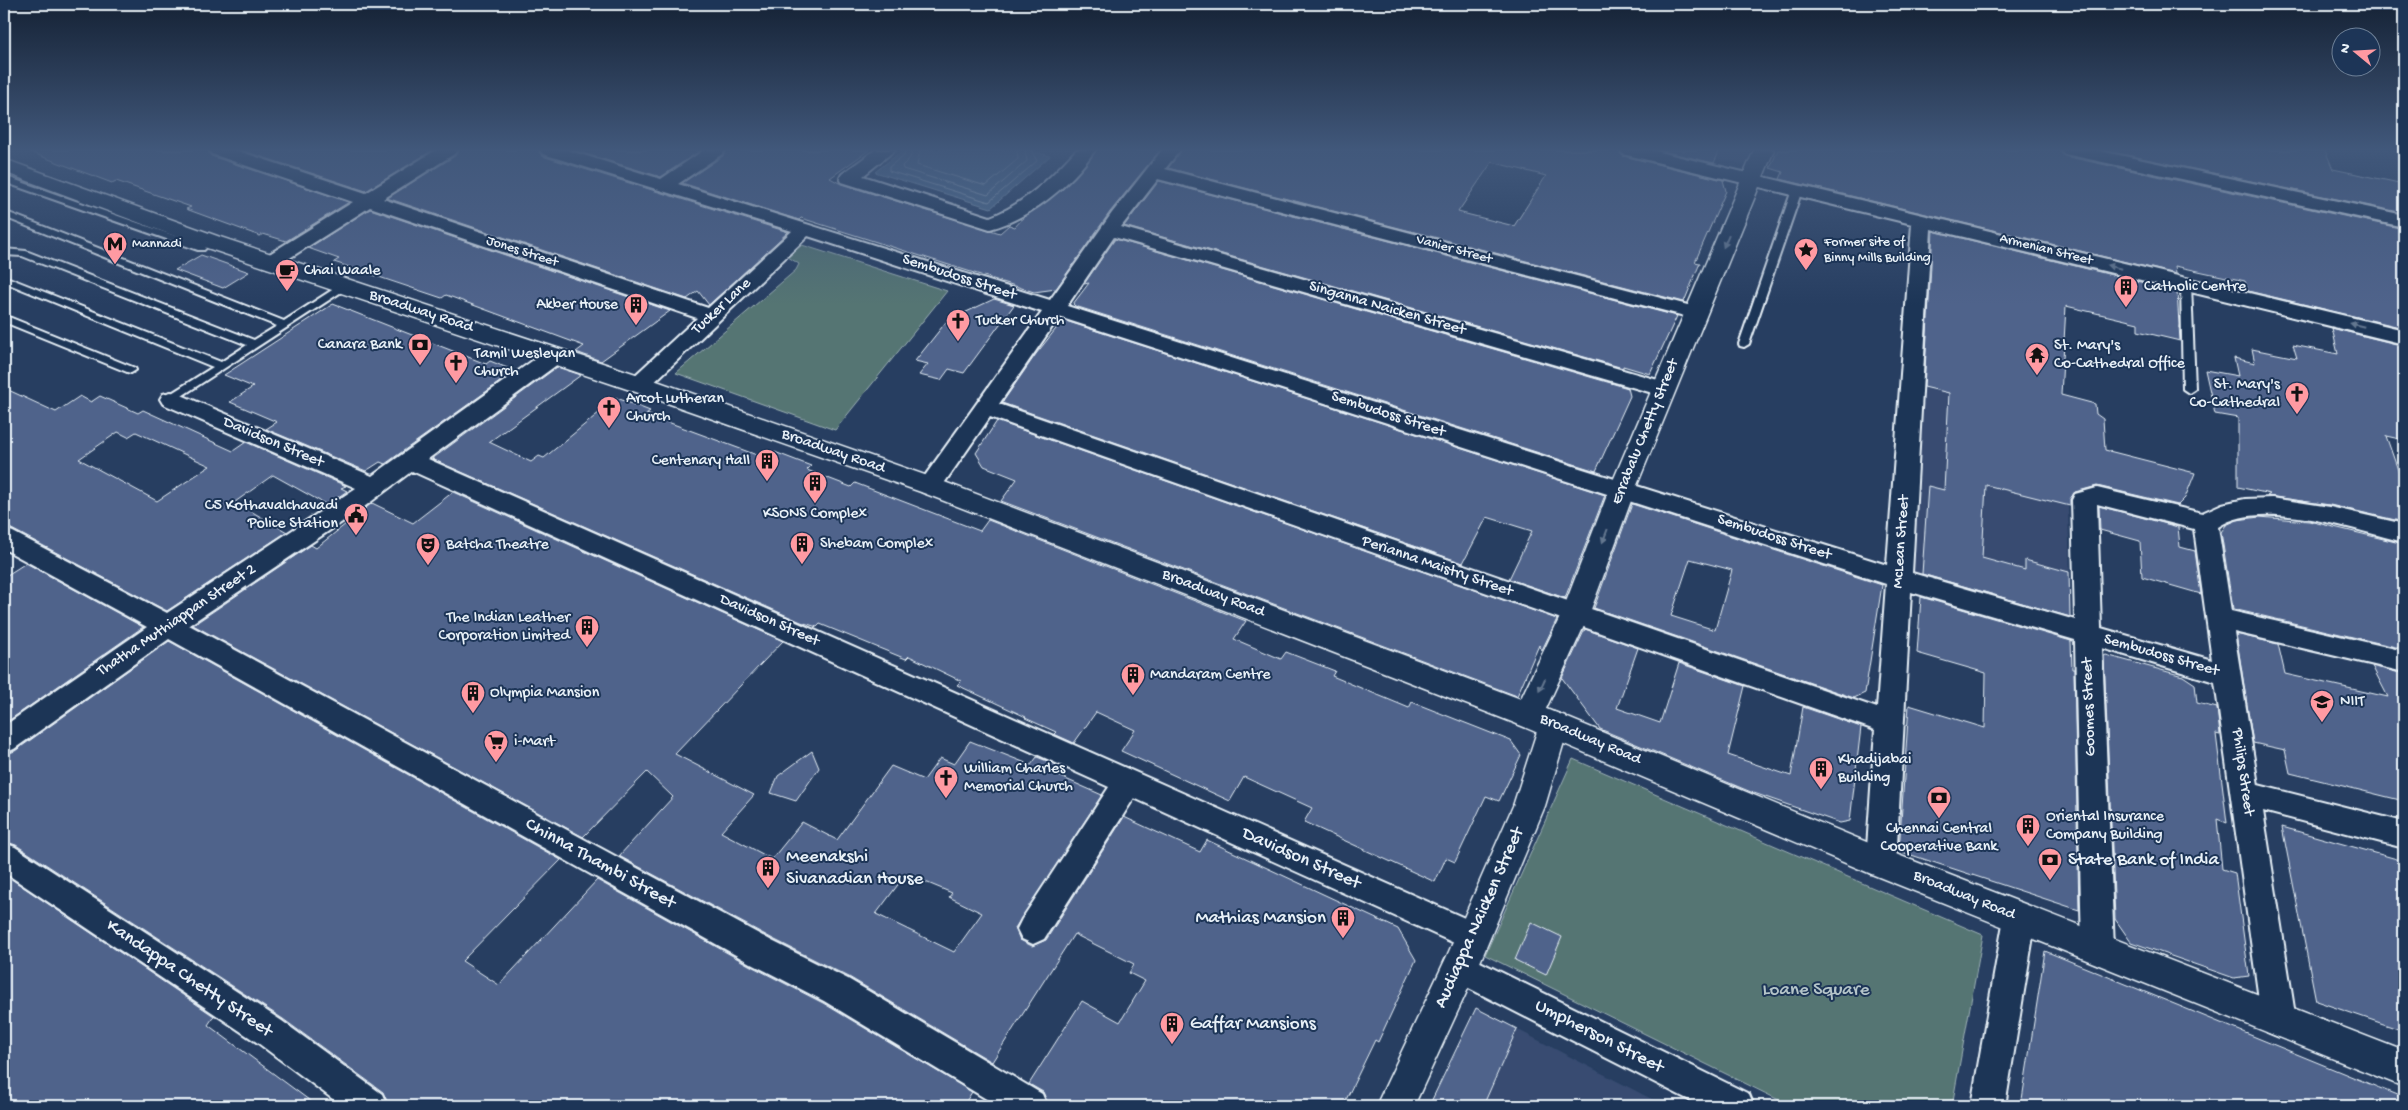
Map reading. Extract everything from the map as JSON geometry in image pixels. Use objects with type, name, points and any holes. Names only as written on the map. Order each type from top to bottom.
[{"type":"main road","name":"Broadway Road","points":[[105,202],[270,262],[639,384],[930,486],[1541,720],[1881,863],[2404,1069]]},
{"type":"main road","name":"Errabalu Chetty Street","points":[[1541,720],[1575,615],[1622,490],[1743,202]]},
{"type":"main road","name":"Audiappa Naicken Street","points":[[1394,1106],[1467,952],[1529,806],[1541,720]]},
{"type":"street","points":[[270,262],[366,202]]},
{"type":"street","name":"Jones Street","points":[[369,202],[712,316]]},
{"type":"street","name":"Sembudoss Street","points":[[716,202],[1900,579],[2228,675]]},
{"type":"street","points":[[924,202],[990,223],[1008,217],[1031,202]]},
{"type":"street","points":[[930,486],[1131,202]]},
{"type":"street","name":"Vanier Street","points":[[1269,202],[1696,313]]},
{"type":"street","name":"Armenian Street","points":[[1844,202],[2404,337]]},
{"type":"street","points":[[2314,202],[2404,221]]},
{"type":"street","name":"McLean Street","points":[[1881,863],[1922,221]]},
{"type":"street","name":"Tucker Lane","points":[[639,384],[805,229]]},
{"type":"street","name":"Singanna Naicken Street","points":[[1110,230],[1664,389]]},
{"type":"street","name":"Thatha Muthiappan Street 2","points":[[4,741],[168,626],[351,504],[554,356]]},
{"type":"street","name":"Davidson Street","points":[[171,399],[375,487]]},
{"type":"street","name":"Perianna Maistry Street","points":[[985,407],[1890,724]]},
{"type":"street","name":"Davidson Street","points":[[410,461],[1128,782],[1467,952]]},
{"type":"street","name":"Goomes Street","points":[[2098,949],[2084,500],[2097,496],[2205,523]]},
{"type":"street","points":[[2205,523],[2213,516],[2230,509],[2252,505],[2293,509],[2404,533]]},
{"type":"street","name":"Philips Street","points":[[2205,523],[2279,1021]]},
{"type":"street","name":"Chinna Thambi Street","points":[[4,538],[752,947],[836,990],[1030,1106]]},
{"type":"street","points":[[2219,618],[2404,661]]},
{"type":"street","points":[[1033,930],[1128,782]]},
{"type":"street","points":[[2245,794],[2404,835]]},
{"type":"street","name":"Kandappa Chetty Street","points":[[4,856],[270,1032],[370,1106]]},
{"type":"street","points":[[1988,1106],[2020,918]]},
{"type":"street","name":"Umpherson Street","points":[[1467,952],[1737,1106]]},
{"type":"lane","points":[[69,202],[202,248]]},
{"type":"lane","points":[[1744,344],[1792,202]]},
{"type":"lane","points":[[4,214],[285,325]]},
{"type":"lane","points":[[4,252],[23,253],[254,344]]},
{"type":"lane","points":[[4,279],[221,366]]},
{"type":"lane","points":[[2186,284],[2189,389]]},
{"type":"lane","points":[[171,399],[344,287]]},
{"type":"lane","points":[[4,318],[131,370]]},
{"type":"shaded area","points":[[1926,355],[2016,384],[2095,404],[2096,414],[2103,419],[2099,442],[2098,487],[2080,493],[2068,506],[2071,616],[2062,617],[1909,575]]},
{"type":"shaded area","points":[[1476,1008],[1665,1106],[1429,1106]]},
{"type":"green space","points":[[802,245],[947,291],[835,430],[676,373],[796,270],[799,264],[788,257]]},
{"type":"green space","name":"Loane Square","points":[[1573,759],[1983,935],[1952,1106],[1791,1106],[1485,955]]},
{"type":"water","points":[[971,202],[998,202],[991,208]]},
{"type":"building","points":[[176,202],[349,202],[286,241],[263,234],[260,236],[186,209],[191,207]]},
{"type":"building","points":[[398,202],[690,202],[788,232],[709,305],[698,291],[687,299]]},
{"type":"building","points":[[741,202],[899,202],[1000,233],[1009,225],[1015,227],[1024,217],[1045,202],[1118,202],[1056,289],[1034,292],[801,218],[799,220]]},
{"type":"building","points":[[1143,202],[1239,202],[1677,316],[1650,374],[1623,366],[1623,368],[1124,226]]},
{"type":"building","points":[[1298,202],[1465,202],[1458,212],[1514,226],[1529,202],[1721,202],[1695,262],[1700,263],[1684,302]]},
{"type":"building","points":[[1875,202],[2277,202],[2404,229],[2404,328],[2248,291],[2245,281],[2175,266],[2176,274]]},
{"type":"building","points":[[2350,202],[2404,202],[2404,213]]},
{"type":"building","points":[[370,209],[670,311],[601,361],[576,352],[584,346],[446,295],[442,298],[334,262],[339,259],[308,248]]},
{"type":"building","points":[[1933,231],[2177,291],[2180,341],[2138,331],[2138,323],[2066,306],[2061,395],[2095,404],[2096,414],[2103,419],[2105,450],[2195,473],[2185,498],[2178,505],[2097,486],[2075,492],[2070,499],[2070,506],[1986,485],[1982,558],[2025,570],[2025,560],[2069,572],[2070,617],[1922,574],[1928,486],[1944,490],[1949,393],[1924,387]]},
{"type":"building","points":[[1115,239],[1628,388],[1630,396],[1596,471],[1075,306],[1073,304],[1089,283],[1084,284]]},
{"type":"building","points":[[201,255],[249,272],[223,288],[175,270]]},
{"type":"building","name":"Tucker Church","points":[[994,299],[1014,305],[964,373],[949,369],[941,380],[919,375],[928,364],[915,361],[954,312],[962,314]]},
{"type":"building","points":[[333,304],[486,364],[490,361],[515,371],[385,464],[380,462],[366,471],[266,429],[277,422],[230,402],[253,387],[224,375]]},
{"type":"building","points":[[1063,320],[1605,495],[1565,598],[1509,579],[1532,531],[1487,517],[1463,563],[1002,403],[1036,354]]},
{"type":"building","points":[[2332,328],[2404,346],[2404,440],[2386,436],[2404,487],[2404,522],[2330,505],[2267,496],[2270,494],[2238,487],[2238,418],[2215,414],[2205,370],[2238,376],[2234,358],[2255,363],[2252,349],[2297,358],[2293,345],[2338,354]]},
{"type":"building","points":[[557,367],[581,375],[489,442],[531,462],[539,456],[544,458],[617,398],[650,411],[646,414],[765,458],[772,451],[811,466],[807,470],[851,487],[855,483],[980,531],[988,520],[1246,621],[1234,639],[1281,659],[1286,652],[1335,671],[1332,676],[1409,708],[1412,702],[1511,741],[1521,755],[1499,801],[1486,796],[1455,862],[1446,858],[1435,882],[1304,822],[1312,808],[1244,777],[1230,801],[1121,751],[1135,730],[1096,712],[1074,743],[1054,734],[1056,732],[1026,717],[957,685],[961,681],[909,656],[906,659],[820,624],[817,627],[801,622],[432,459]]},
{"type":"building","points":[[4,388],[56,412],[80,396],[91,402],[100,396],[138,413],[143,410],[233,451],[246,442],[346,486],[341,488],[347,491],[327,505],[273,475],[235,502],[287,532],[167,611],[4,525]],"holes":[[[118,432],[128,437],[136,432],[210,466],[157,501],[79,459]]]},
{"type":"building","points":[[997,421],[1557,619],[1542,650],[1539,645],[1517,696],[1001,501],[1017,479],[984,466],[976,453]]},
{"type":"building","points":[[453,492],[783,641],[675,754],[754,795],[721,832],[772,859],[802,822],[837,840],[891,766],[924,780],[940,758],[954,764],[970,741],[1031,765],[1037,757],[1057,765],[1052,773],[1102,795],[1015,928],[1020,940],[1032,946],[1046,940],[1124,817],[1200,852],[1207,840],[1398,929],[1416,960],[1378,1042],[1375,1040],[1343,1106],[1049,1106],[1043,1092],[1029,1084],[1082,1001],[1120,1022],[1145,981],[1129,973],[1134,964],[1074,934],[992,1062],[849,977],[773,939],[619,856],[673,797],[647,772],[583,837],[193,625],[311,545],[316,548],[372,503],[413,523]],"holes":[[[906,874],[952,893],[949,897],[982,913],[954,952],[876,914]]]},
{"type":"building","points":[[1632,504],[1882,585],[1865,693],[1854,698],[1594,608]],"holes":[[[1690,559],[1732,570],[1715,630],[1671,616]]]},
{"type":"building","points":[[2099,506],[2178,527],[2180,547],[2195,551],[2201,594],[2142,577],[2140,541],[2100,530]]},
{"type":"building","points":[[2259,517],[2309,521],[2404,544],[2404,649],[2233,609],[2221,532],[2226,525],[2237,520]]},
{"type":"building","points":[[26,563],[143,627],[4,724],[4,577]]},
{"type":"building","points":[[1921,597],[2071,641],[2072,669],[2074,669],[2079,910],[1899,851],[1909,705],[1985,728],[1986,673],[1917,653]]},
{"type":"building","points":[[1585,629],[1638,648],[1617,708],[1660,723],[1679,663],[1745,686],[1728,755],[1791,776],[1803,707],[1861,727],[1850,821],[1840,823],[1751,792],[1600,729],[1562,678]]},
{"type":"building","points":[[2236,634],[2278,644],[2285,674],[2388,697],[2372,666],[2404,674],[2404,801],[2290,773],[2285,750],[2253,743]]},
{"type":"building","points":[[169,641],[561,860],[462,961],[499,985],[597,880],[749,965],[823,1003],[972,1092],[963,1106],[389,1106],[383,1092],[283,1019],[16,845],[4,841],[4,755],[15,751]]},
{"type":"building","points":[[2104,656],[2183,676],[2195,684],[2197,703],[2217,708],[2220,735],[2216,734],[2227,823],[2217,819],[2222,869],[2235,873],[2249,976],[2234,978],[2131,942],[2115,919]]},
{"type":"building","points":[[812,751],[819,768],[796,801],[771,793],[778,776]]},
{"type":"building","points":[[2282,827],[2404,861],[2404,1031],[2316,1001]]},
{"type":"building","points":[[4,874],[214,1016],[208,1025],[317,1106],[4,1106]]},
{"type":"building","points":[[1531,922],[1562,937],[1546,975],[1515,960]]},
{"type":"building","points":[[2045,951],[2404,1098],[2404,1106],[2021,1106]]},
{"type":"building","points":[[1476,1008],[1517,1029],[1483,1106],[1429,1106]]},
{"type":"place","name":"Mannadi","points":[[115,265]]},
{"type":"place","name":"Former site of Binny Mills Building","points":[[1806,271]]},
{"type":"place","name":"Chai Waale","points":[[287,292]]},
{"type":"place","name":"Catholic Centre","points":[[2126,308]]},
{"type":"place","name":"Akber House","points":[[636,326]]},
{"type":"place","name":"Tucker Church","points":[[958,342]]},
{"type":"place","name":"Canara Bank","points":[[420,366]]},
{"type":"place","name":"St. Mary's Co-Cathedral Office","points":[[2037,376]]},
{"type":"place","name":"Tamil Wesleyan Church","points":[[456,384]]},
{"type":"place","name":"St. Mary's Co-Cathedral","points":[[2297,415]]},
{"type":"place","name":"Arcot Lutheran Church","points":[[609,429]]},
{"type":"place","name":"Centenary Hall","points":[[767,482]]},
{"type":"place","name":"KSONS Complex","points":[[815,504]]},
{"type":"place","name":"C5 Kothavalchavadi Police Station","points":[[356,536]]},
{"type":"place","name":"Shebam Complex","points":[[802,565]]},
{"type":"place","name":"Batcha Theatre","points":[[428,566]]},
{"type":"place","name":"The Indian Leather Corporation Limited","points":[[587,648]]},
{"type":"place","name":"Mandaram Centre","points":[[1133,696]]},
{"type":"place","name":"Olympia Mansion","points":[[473,714]]},
{"type":"place","name":"NIIT","points":[[2322,723]]},
{"type":"place","name":"i-Mart","points":[[496,763]]},
{"type":"place","name":"Khadijabai Building","points":[[1821,790]]},
{"type":"place","name":"William Charles Memorial Church","points":[[946,799]]},
{"type":"place","name":"Chennai Central Cooperative Bank","points":[[1939,819]]},
{"type":"place","name":"Oriental Insurance Company Building","points":[[2028,847]]},
{"type":"place","name":"State Bank of India","points":[[2050,881]]},
{"type":"place","name":"Meenakshi Sivanadian House","points":[[768,889]]},
{"type":"place","name":"Mathias Mansion","points":[[1343,939]]},
{"type":"place","name":"Gaffar Mansions","points":[[1172,1045]]}]
